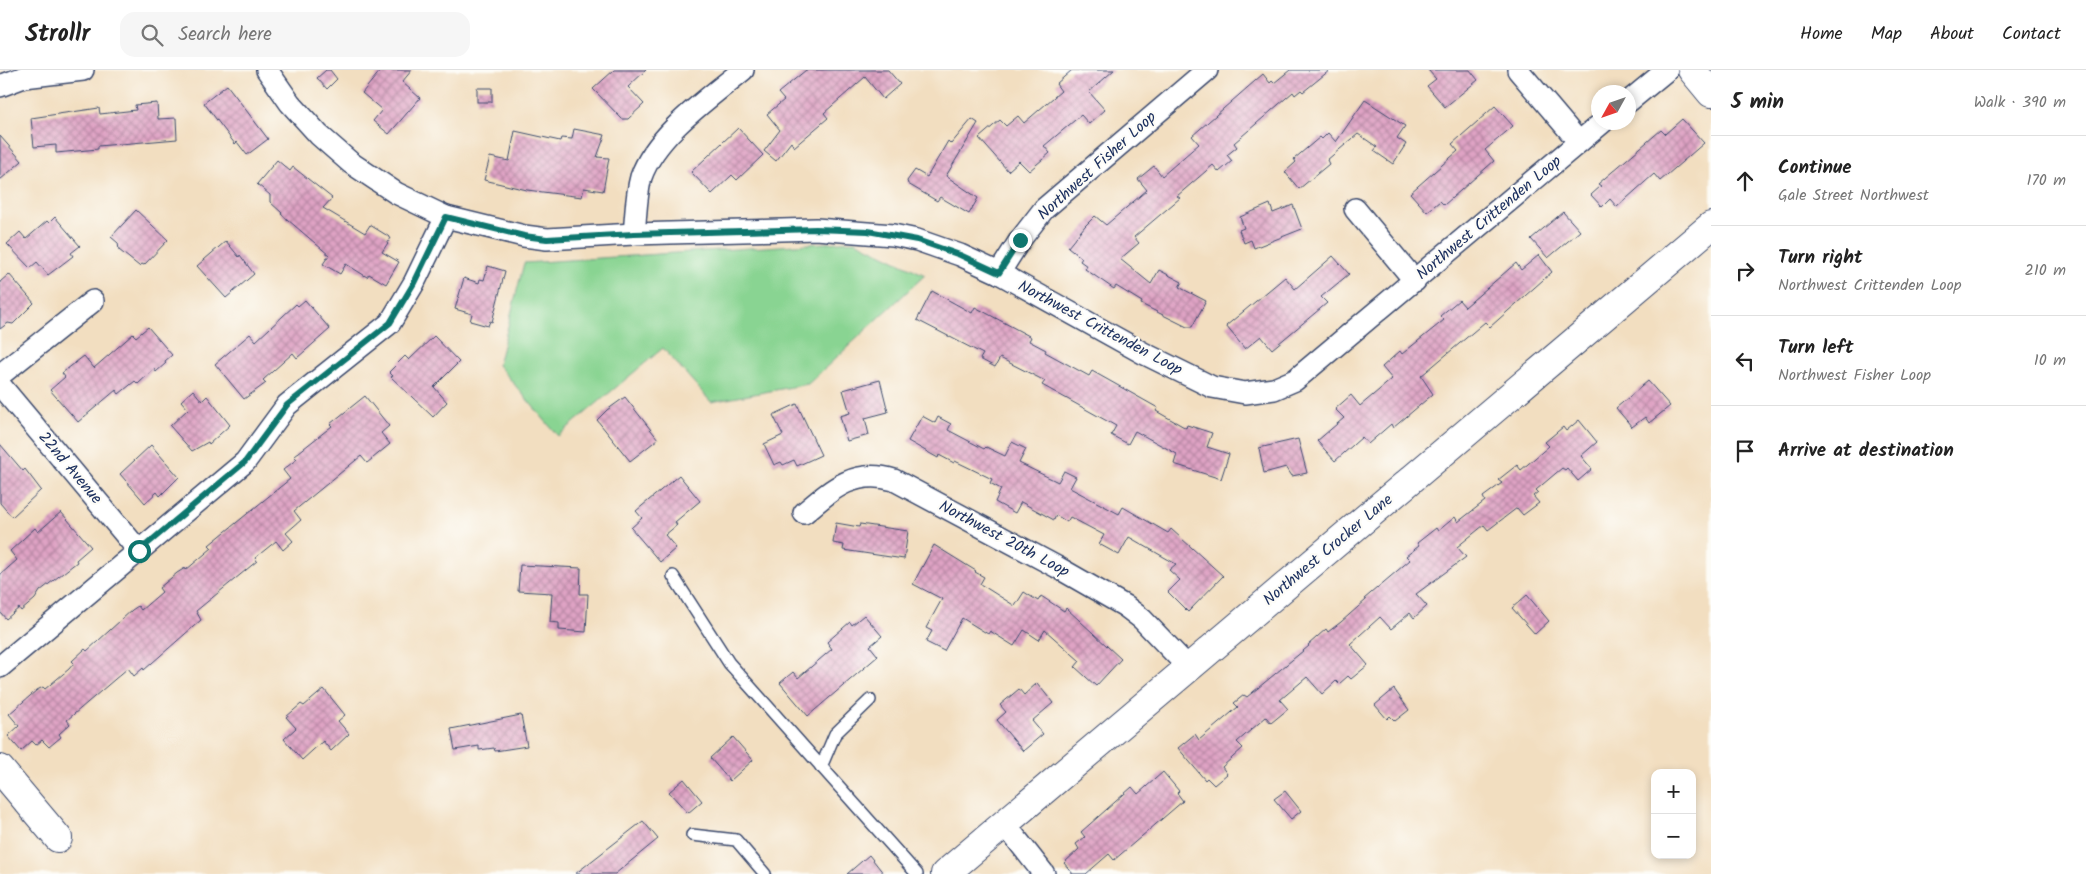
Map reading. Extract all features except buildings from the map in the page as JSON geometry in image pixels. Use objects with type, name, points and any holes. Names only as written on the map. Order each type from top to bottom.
[{"type":"street","points":[[0,86],[24,77],[74,70]]},
{"type":"street","name":"Northwest Crittenden Loop","points":[[267,70],[290,103],[319,135],[338,152],[372,178],[446,217],[524,236],[547,239],[634,234],[816,229],[868,231],[917,240],[960,255],[999,273],[1200,381],[1233,392],[1245,393],[1274,390],[1295,380],[1593,130]]},
{"type":"street","points":[[634,234],[641,177],[649,160],[659,145],[690,114],[742,70]]},
{"type":"street","name":"Northwest Fisher Loop","points":[[999,273],[1020,240],[1044,209],[1207,70]]},
{"type":"street","points":[[1518,70],[1579,142]]},
{"type":"street","points":[[1636,95],[1667,70]]},
{"type":"street","points":[[1692,70],[1711,93]]},
{"type":"street","points":[[1355,209],[1415,281]]},
{"type":"street","points":[[0,667],[245,462],[287,405],[390,323],[414,283],[446,217]]},
{"type":"street","name":"Northwest Crocker Lane","points":[[945,874],[1711,226]]},
{"type":"street","points":[[0,376],[93,301]]},
{"type":"street","name":"22nd Avenue","points":[[0,385],[139,551]]},
{"type":"street","name":"Northwest 20th Loop","points":[[804,513],[830,490],[858,478],[881,476],[894,480],[1057,567],[1125,606],[1142,619],[1188,667]]},
{"type":"street","points":[[0,769],[58,838]]},
{"type":"street","points":[[1004,823],[1044,874]]},
{"type":"lane","points":[[673,576],[729,663],[916,874]]},
{"type":"lane","points":[[821,767],[835,734],[870,700]]},
{"type":"lane","points":[[692,836],[736,840],[765,874]]},
{"type":"green space","points":[[855,241],[925,275],[808,384],[711,402],[663,348],[558,436],[498,365],[524,263]]},
{"type":"route","points":[[139,551],[245,462],[287,405],[390,323],[414,283],[446,217],[500,231],[547,239],[634,234],[816,229],[868,231],[917,240],[960,255],[999,273],[1020,240]]}]
